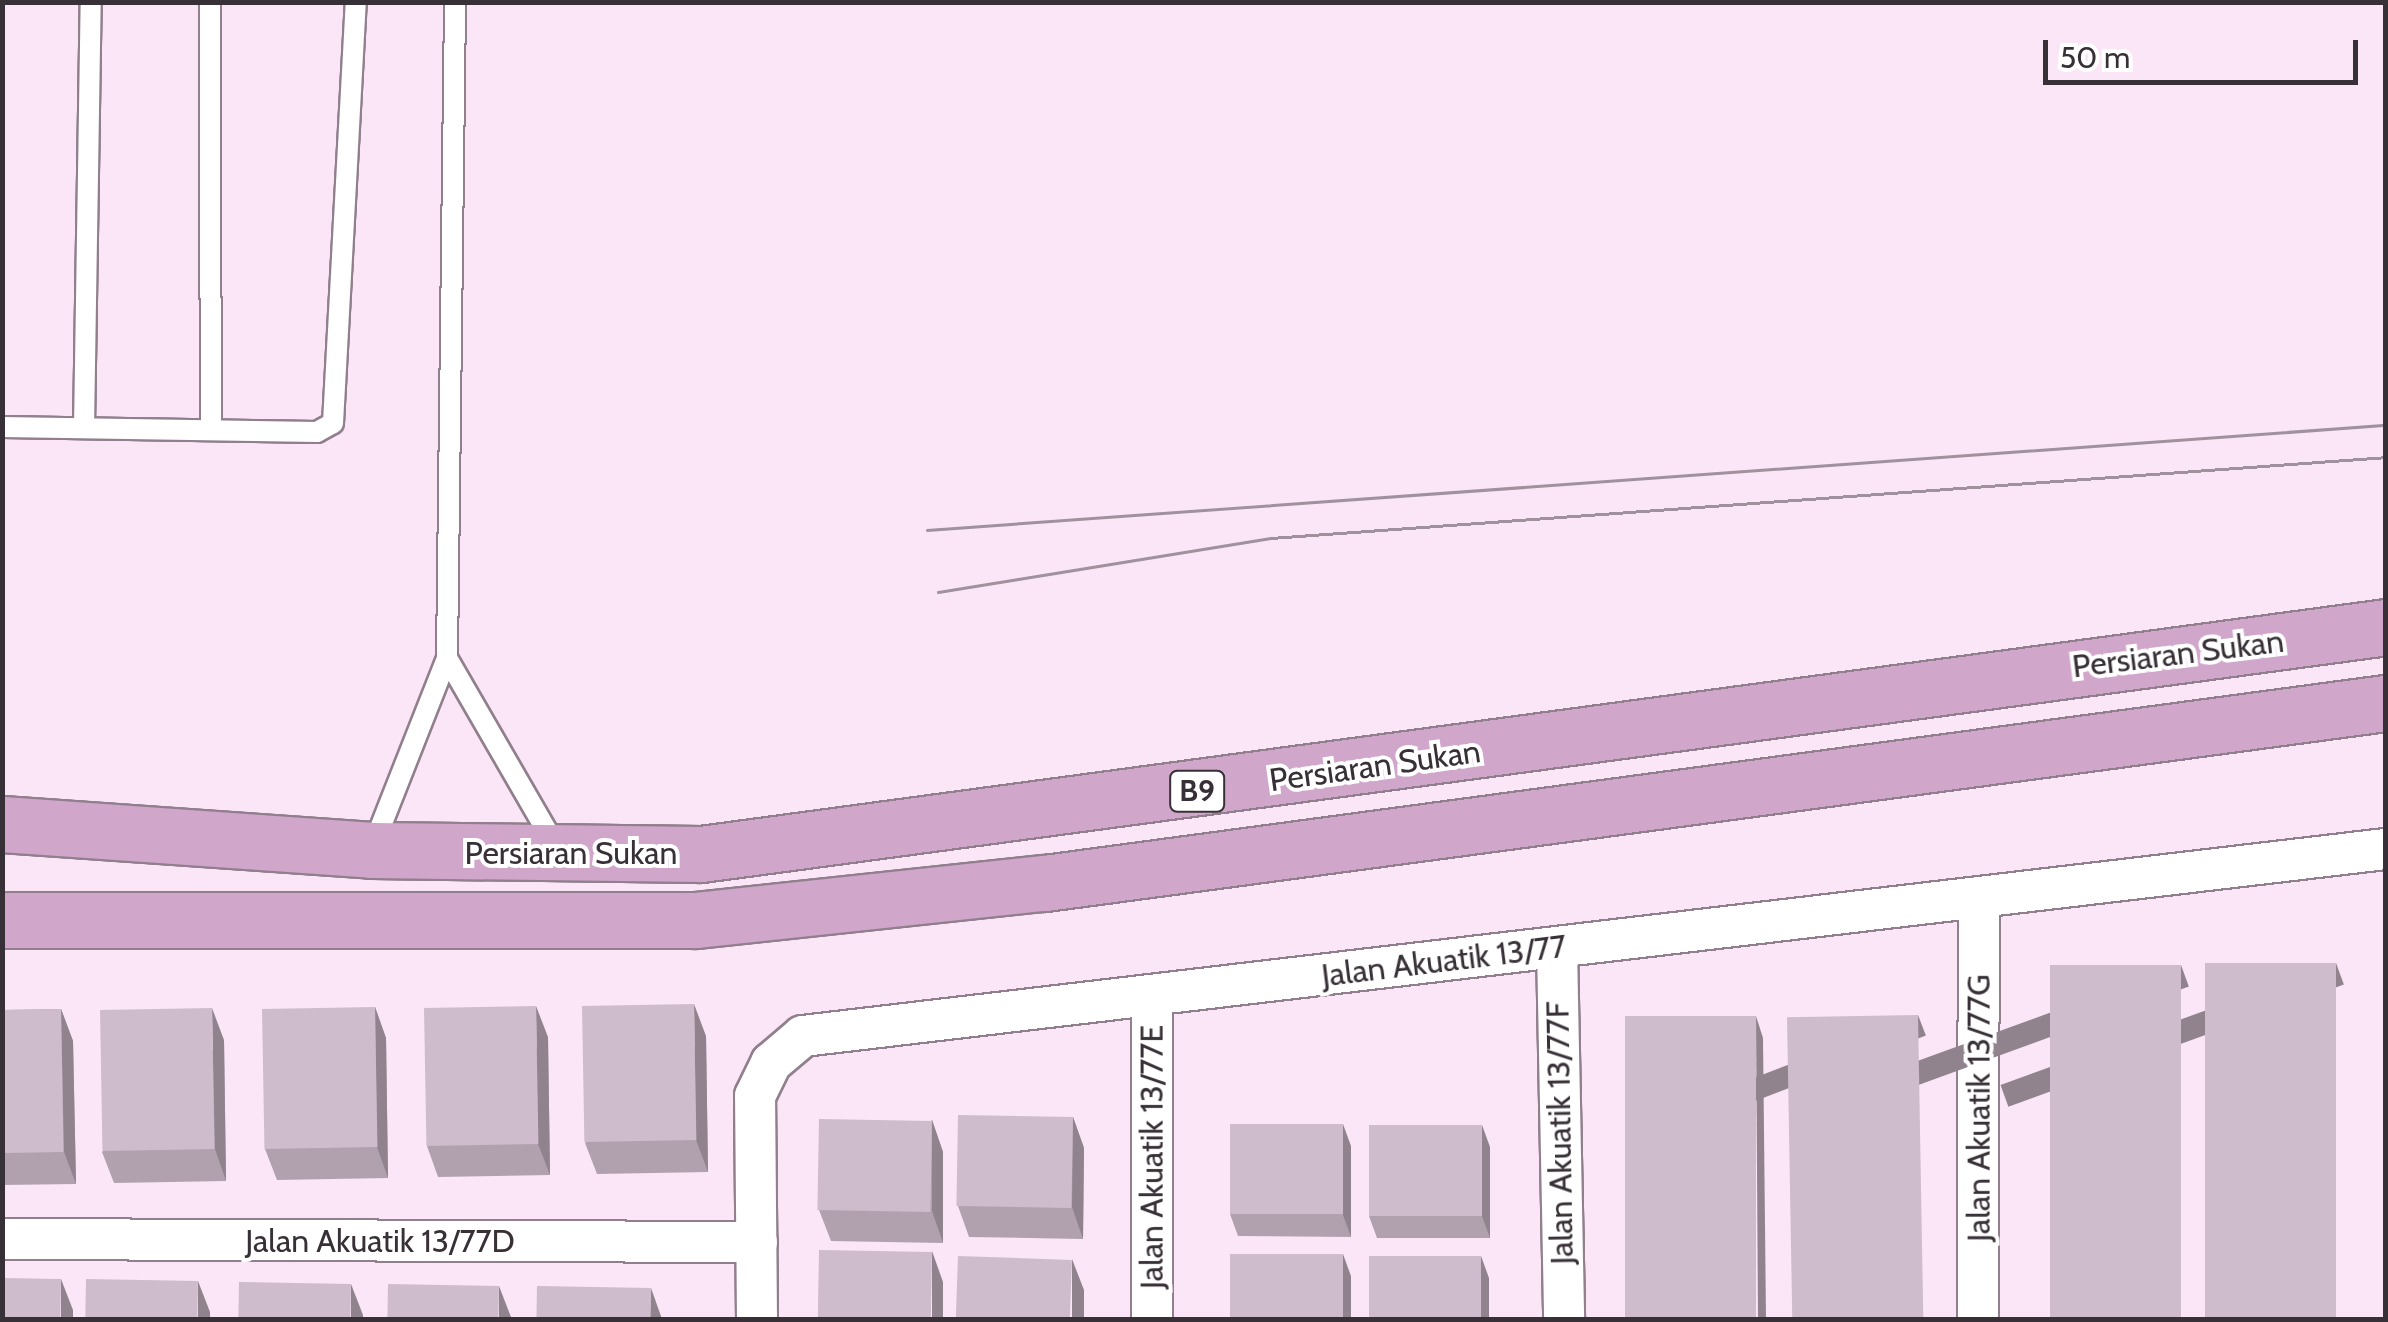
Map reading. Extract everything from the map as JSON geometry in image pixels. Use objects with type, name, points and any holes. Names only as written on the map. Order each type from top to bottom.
[{"type":"main road","name":"Persiaran Sukan","points":[[2,824],[372,850],[702,854],[1016,816],[2386,627]]},
{"type":"main road","name":"Persiaran Sukan","points":[[2,920],[696,920],[1045,883],[2386,702]]},
{"type":"street","name":"Jalan Akuatik 13/77","points":[[757,1320],[755,1096],[771,1063],[804,1036],[2386,849]]},
{"type":"street","name":"Jalan Akuatik 13/77G","points":[[1978,1320],[1979,898]]},
{"type":"street","name":"Jalan Akuatik 13/77F","points":[[1557,948],[1564,1320]]},
{"type":"street","name":"Jalan Akuatik 13/77E","points":[[1152,996],[1152,1320]]},
{"type":"street","name":"Jalan Akuatik 13/77D","points":[[2,1239],[757,1242]]},
{"type":"lane","points":[[84,428],[91,2]]},
{"type":"lane","points":[[210,2],[211,430]]},
{"type":"lane","points":[[2,427],[317,432],[332,424],[356,2]]},
{"type":"lane","points":[[372,850],[447,658],[455,2]]},
{"type":"lane","points":[[447,658],[560,854]]},
{"type":"building","points":[[2205,963],[2336,963],[2336,1320],[2205,1320]]},
{"type":"building","points":[[2050,965],[2181,965],[2181,1320],[2050,1320]]},
{"type":"building","points":[[694,1004],[696,1140],[584,1142],[582,1006]]},
{"type":"building","points":[[536,1006],[538,1144],[426,1146],[424,1008]]},
{"type":"building","points":[[375,1007],[377,1147],[264,1149],[262,1009]]},
{"type":"building","points":[[212,1008],[214,1149],[102,1151],[100,1010]]},
{"type":"building","points":[[61,1009],[63,1152],[5,1153],[2,1010]]},
{"type":"building","points":[[1918,1015],[1923,1320],[1792,1320],[1787,1017]]},
{"type":"building","points":[[1625,1016],[1756,1016],[1756,1320],[1625,1320]]},
{"type":"building","points":[[958,1115],[1073,1117],[1071,1208],[956,1206]]},
{"type":"building","points":[[819,1119],[932,1121],[930,1212],[817,1210]]},
{"type":"building","points":[[1230,1124],[1343,1124],[1343,1214],[1230,1214]]},
{"type":"building","points":[[1369,1125],[1482,1125],[1482,1216],[1369,1216]]},
{"type":"building","points":[[819,1250],[932,1252],[931,1320],[818,1320]]},
{"type":"building","points":[[1230,1254],[1343,1254],[1343,1320],[1230,1320]]},
{"type":"building","points":[[958,1256],[1072,1260],[1070,1320],[956,1320]]},
{"type":"building","points":[[1369,1256],[1481,1256],[1481,1320],[1369,1320]]},
{"type":"building","points":[[2,1278],[61,1279],[60,1320],[2,1320]]},
{"type":"building","points":[[86,1279],[198,1281],[197,1320],[85,1320]]},
{"type":"building","points":[[239,1282],[351,1284],[350,1320],[238,1320]]},
{"type":"building","points":[[388,1284],[499,1286],[498,1320],[387,1320]]},
{"type":"building","points":[[537,1286],[651,1288],[650,1320],[536,1320]]},
{"type":"tram line","points":[[927,530],[2386,425]]},
{"type":"tram line","points":[[938,592],[1271,538],[2386,457]]}]
